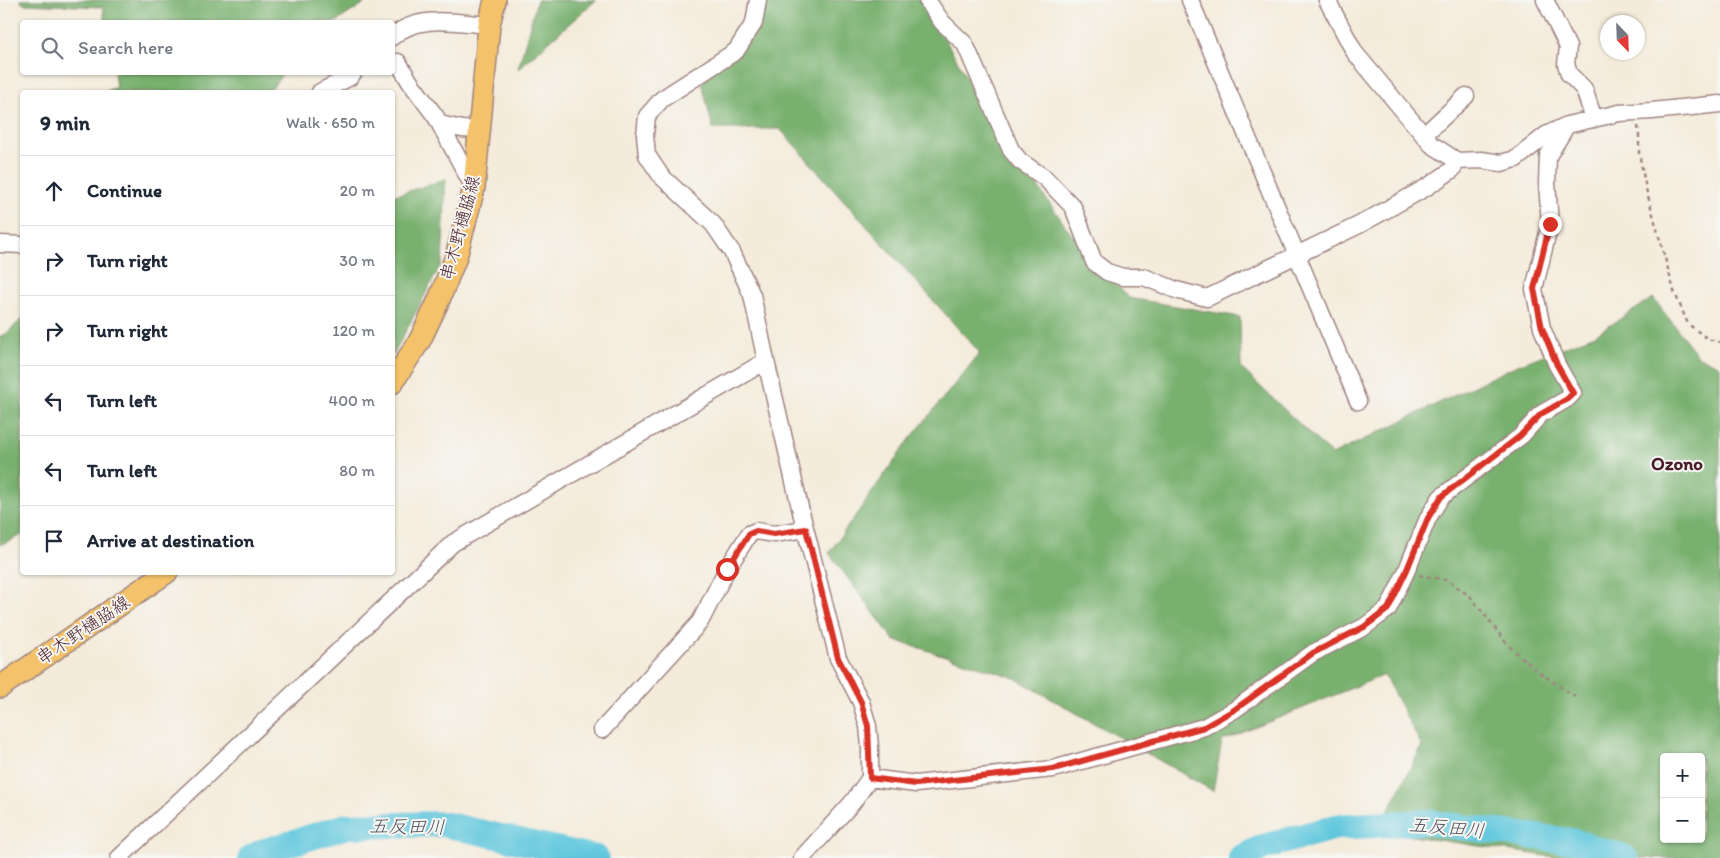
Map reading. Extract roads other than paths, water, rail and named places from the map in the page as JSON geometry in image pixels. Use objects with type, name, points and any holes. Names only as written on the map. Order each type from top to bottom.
[{"type":"main road","name":"串木野樋脇線","points":[[395,378],[420,340],[456,257],[474,188],[489,25],[495,0]]},
{"type":"main road","name":"串木野樋脇線","points":[[0,687],[163,575]]},
{"type":"street","points":[[758,0],[754,22],[736,51],[662,99],[647,116],[645,135],[647,155],[661,176],[713,224],[732,252],[752,295],[766,361],[838,658],[861,702],[868,726],[870,778],[852,803],[802,858]]},
{"type":"street","points":[[927,0],[942,22],[965,44],[1011,150],[1020,161],[1045,178],[1073,206],[1094,262],[1107,272],[1123,277],[1144,277],[1176,290],[1207,298],[1359,225],[1427,187],[1452,170],[1457,162]]},
{"type":"street","points":[[1190,0],[1358,401]]},
{"type":"street","points":[[1327,0],[1355,53],[1432,144],[1457,162],[1481,160],[1502,163],[1516,159],[1546,135],[1568,125],[1619,113],[1720,104]]},
{"type":"street","points":[[1545,0],[1568,46],[1566,64],[1569,74],[1584,89],[1594,119]]},
{"type":"street","points":[[395,34],[400,30],[430,21],[489,25]]},
{"type":"street","points":[[398,62],[440,124],[474,188]]},
{"type":"street","points":[[324,90],[352,75]]},
{"type":"street","points":[[1424,135],[1466,96]]},
{"type":"street","points":[[440,124],[462,129],[479,130]]},
{"type":"street","points":[[870,778],[916,784],[1053,769],[1204,727],[1234,710],[1313,653],[1364,627],[1388,609],[1406,572],[1428,518],[1441,497],[1520,436],[1541,414],[1567,399],[1573,393],[1557,365],[1542,328],[1534,289],[1550,224],[1547,182],[1548,156],[1568,125]]},
{"type":"street","points":[[0,244],[20,245]]},
{"type":"street","points":[[119,858],[453,543],[766,361]]},
{"type":"street","points":[[602,730],[700,622],[727,569],[749,534],[756,531],[774,534],[806,529]]},
{"type":"waterway","name":"五反田川","points":[[1241,858],[1263,847],[1336,827],[1424,822],[1576,842],[1625,858]]},
{"type":"waterway","name":"五反田川","points":[[251,858],[262,852],[347,826],[443,824],[596,858]]},
{"type":"district","name":"Ozono","points":[[1677,463]]}]
